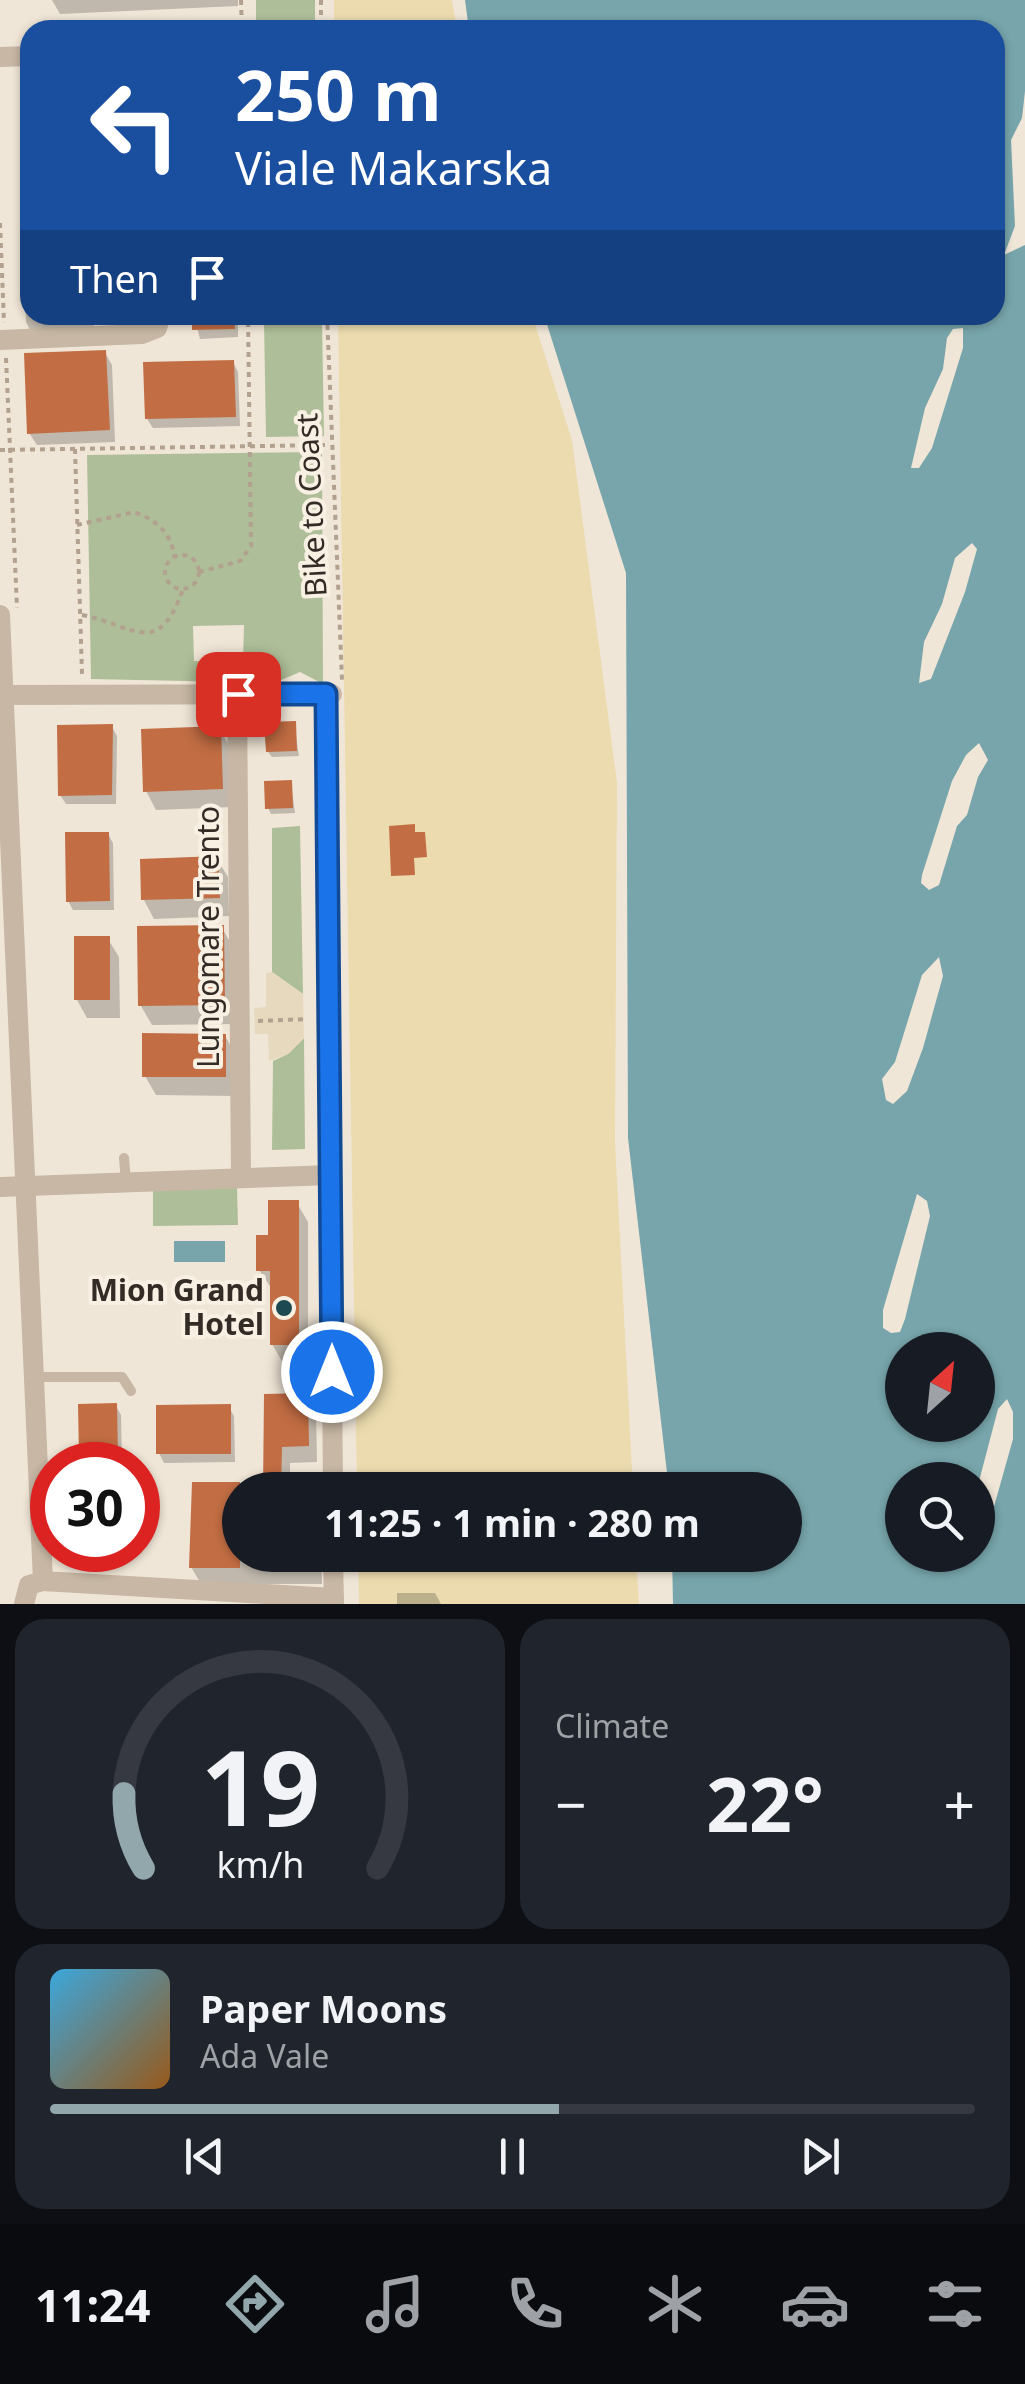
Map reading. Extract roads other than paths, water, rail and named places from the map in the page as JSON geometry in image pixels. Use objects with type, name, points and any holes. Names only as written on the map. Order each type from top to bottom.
[{"type":"street","points":[[0,340],[142,334],[157,325]]},
{"type":"street","points":[[0,615],[43,1581]]},
{"type":"street","name":"Lungomare Trento","points":[[238,694],[242,1178]]},
{"type":"street","points":[[3,695],[334,694],[333,1472]]},
{"type":"street","points":[[0,1187],[332,1175]]},
{"type":"street","points":[[24,1604],[29,1585],[43,1581],[334,1601],[334,1572]]},
{"type":"lane","points":[[124,1158],[126,1182]]},
{"type":"lane","points":[[33,1377],[122,1377],[131,1390]]},
{"type":"water","points":[[465,0],[1025,0],[1025,1604],[673,1604],[672,1572],[802,1572],[802,1472],[667,1472],[628,1138],[626,573],[547,325],[1005,325],[1005,20],[468,20]]},
{"type":"water","points":[[174,1241],[225,1241],[225,1262],[174,1262]]},
{"type":"place","name":"Mion Grand Hotel","points":[[284,1308]]}]
